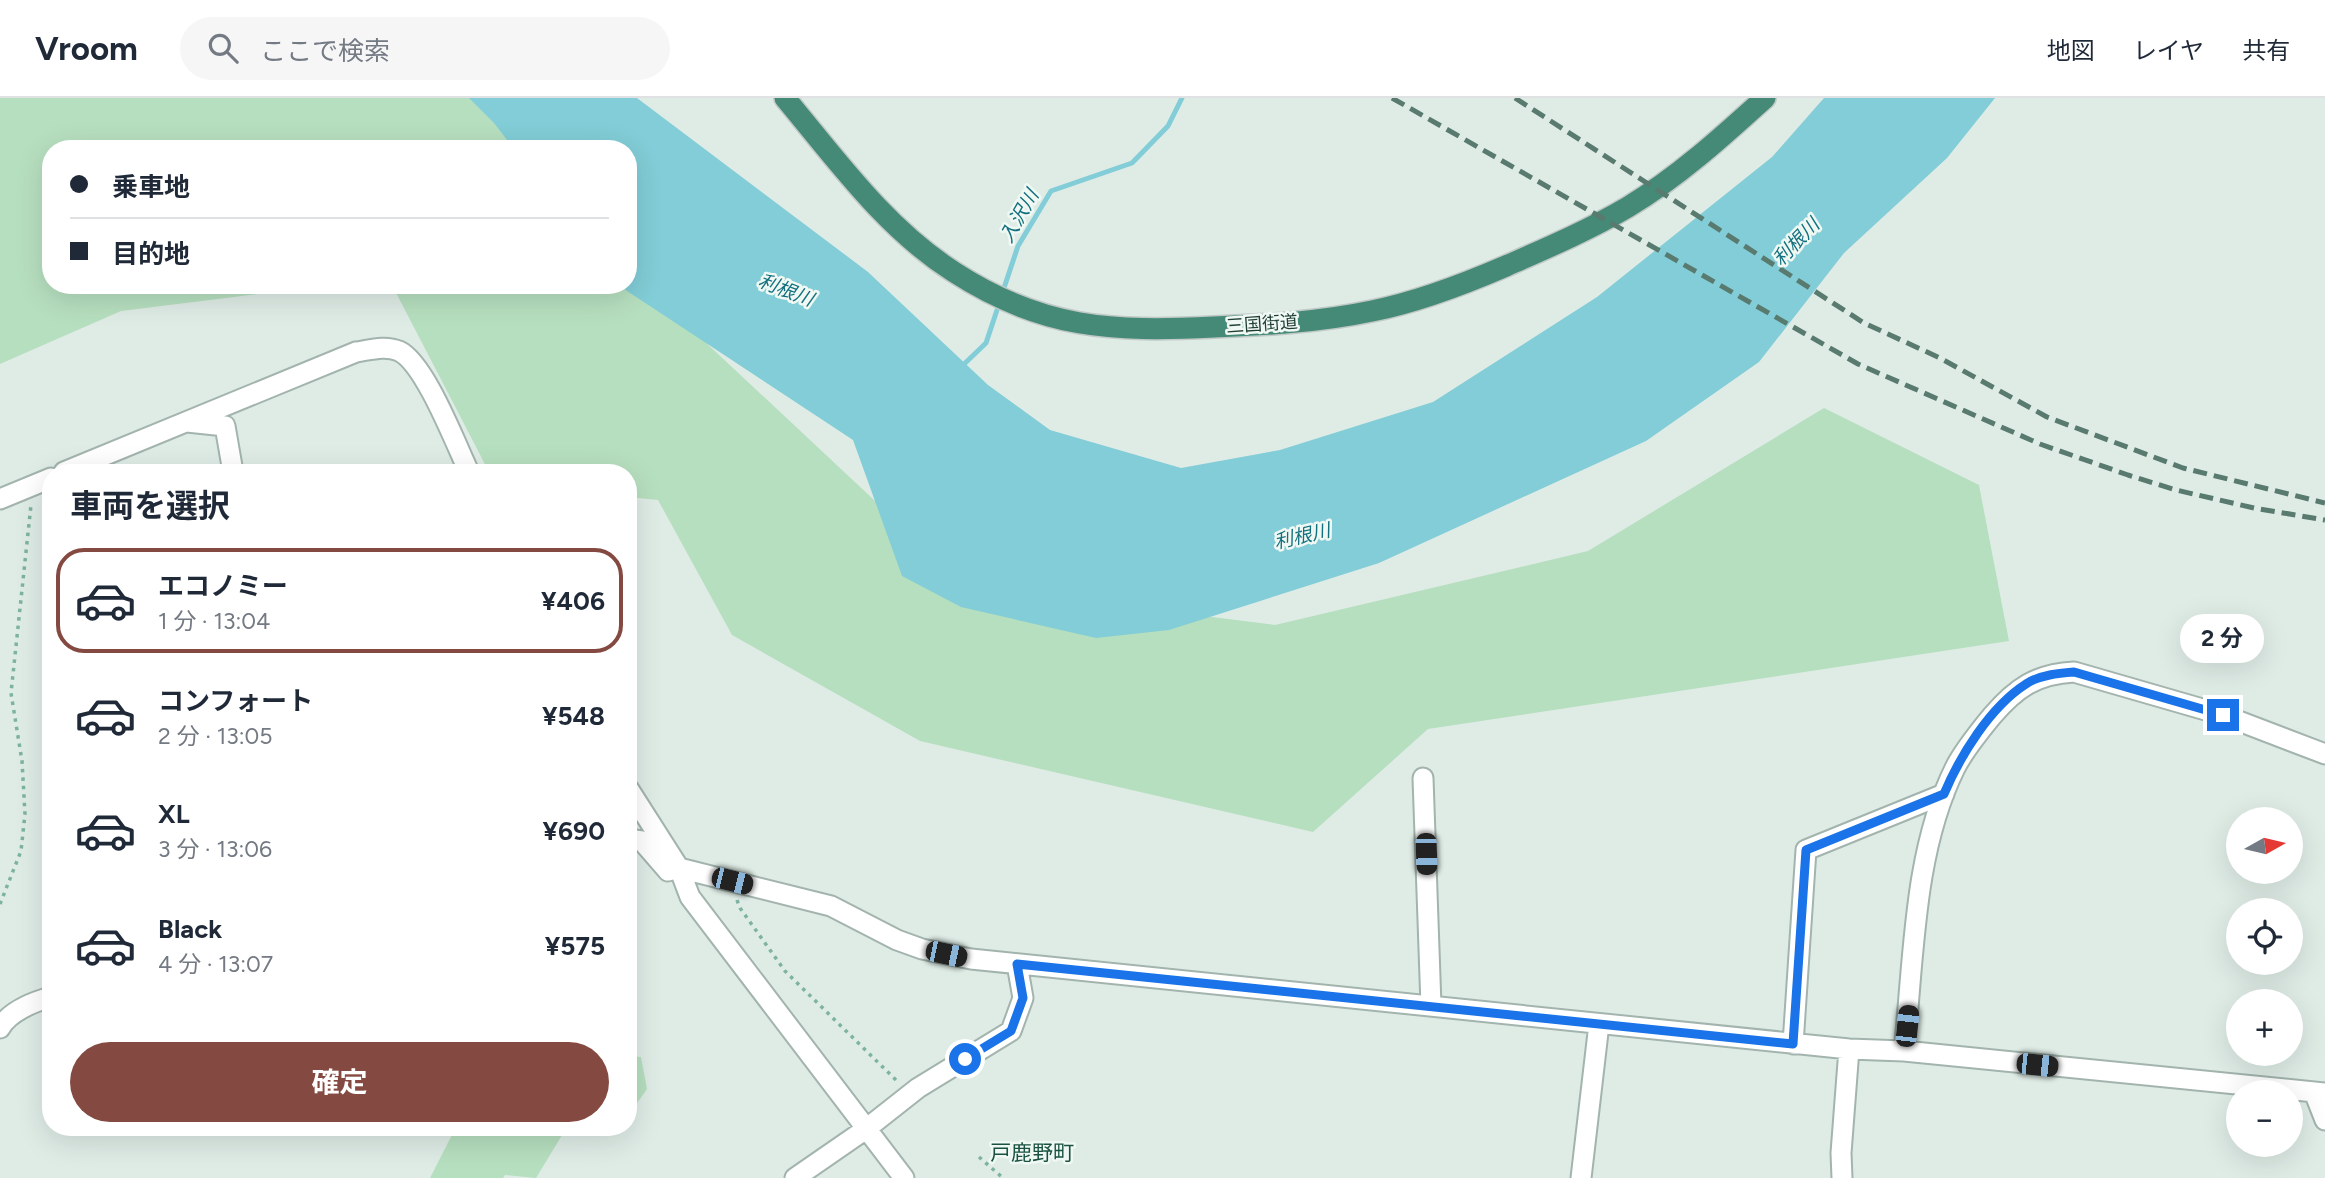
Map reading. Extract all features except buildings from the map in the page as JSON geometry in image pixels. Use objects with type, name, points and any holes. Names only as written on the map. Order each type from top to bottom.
[{"type":"highway","name":"三国街道","points":[[785,98],[840,167],[897,226],[938,261],[984,289],[1037,314],[1100,327],[1157,329],[1246,326],[1321,319],[1372,312],[1422,299],[1543,250],[1628,207],[1671,178],[1726,134],[1765,98]]},
{"type":"street","points":[[87,464],[356,352],[381,348],[398,351],[411,360],[426,383],[465,464]]},
{"type":"street","points":[[186,422],[225,426],[232,464]]},
{"type":"street","points":[[0,499],[42,482]]},
{"type":"street","points":[[1904,1051],[1923,870],[1944,794],[1956,765],[2004,702],[2026,684],[2058,673],[2083,674],[2223,715],[2325,754]]},
{"type":"street","points":[[1423,778],[1432,1006]]},
{"type":"street","points":[[1793,1044],[1806,850],[1944,794]]},
{"type":"street","points":[[637,802],[679,868],[690,897],[904,1178]]},
{"type":"street","points":[[637,840],[642,841],[668,871],[679,868],[831,906],[897,940],[922,949],[971,960],[1793,1044],[1904,1051],[2319,1093],[2325,1120]]},
{"type":"street","points":[[795,1178],[866,1129],[910,1094],[1011,1031],[1023,998],[1017,964]]},
{"type":"street","points":[[0,1028],[4,1021],[20,1010],[42,1001]]},
{"type":"street","points":[[1581,1178],[1599,1024]]},
{"type":"street","points":[[1842,1178],[1841,1153],[1849,1049]]},
{"type":"path","points":[[0,904],[21,850],[25,814],[22,761],[11,693],[42,482]]},
{"type":"path","points":[[732,881],[740,908],[785,971],[910,1094]]},
{"type":"path","points":[[979,1157],[1003,1178]]},
{"type":"green space","points":[[0,98],[507,98],[526,140],[42,140],[42,294],[258,294],[121,311],[0,364]]},
{"type":"green space","points":[[637,288],[655,295],[966,586],[1275,625],[1588,551],[1824,408],[1979,485],[2009,641],[1428,729],[1313,832],[920,741],[732,635],[658,500],[637,498],[637,464],[485,464],[397,294],[637,294]]},
{"type":"green space","points":[[637,1057],[641,1057],[647,1089],[637,1103]]},
{"type":"green space","points":[[451,1136],[562,1136],[536,1178],[505,1175],[503,1178],[430,1178]]},
{"type":"water","name":"利根川","points":[[469,98],[637,98],[868,272],[988,385],[1050,430],[1181,468],[1280,450],[1433,402],[1597,297],[1772,157],[1824,98],[1995,98],[1947,158],[1844,253],[1759,362],[1646,441],[1379,563],[1169,630],[1096,638],[961,607],[902,576],[853,440],[632,294],[637,294],[637,140],[507,140]]},
{"type":"waterway","name":"入沢川","points":[[1002,294],[1018,246],[1051,191],[1132,163],[1168,126],[1182,98]]},
{"type":"waterway","name":"入沢川","points":[[960,368],[986,343],[999,304]]},
{"type":"railway","points":[[1392,98],[1858,364],[2040,444],[2128,475],[2176,490],[2254,508],[2325,520]]},
{"type":"railway","points":[[1515,98],[1864,323],[1940,358],[2047,417],[2183,468],[2325,503]]},
{"type":"district","name":"戸鹿野町","points":[[1032,1152]]},
{"type":"route","points":[[965,1059],[1011,1031],[1023,998],[1017,964],[1793,1044],[1806,850],[1944,794],[1956,765],[1986,723],[2004,702],[2026,684],[2040,678],[2074,672],[2223,715]]}]
